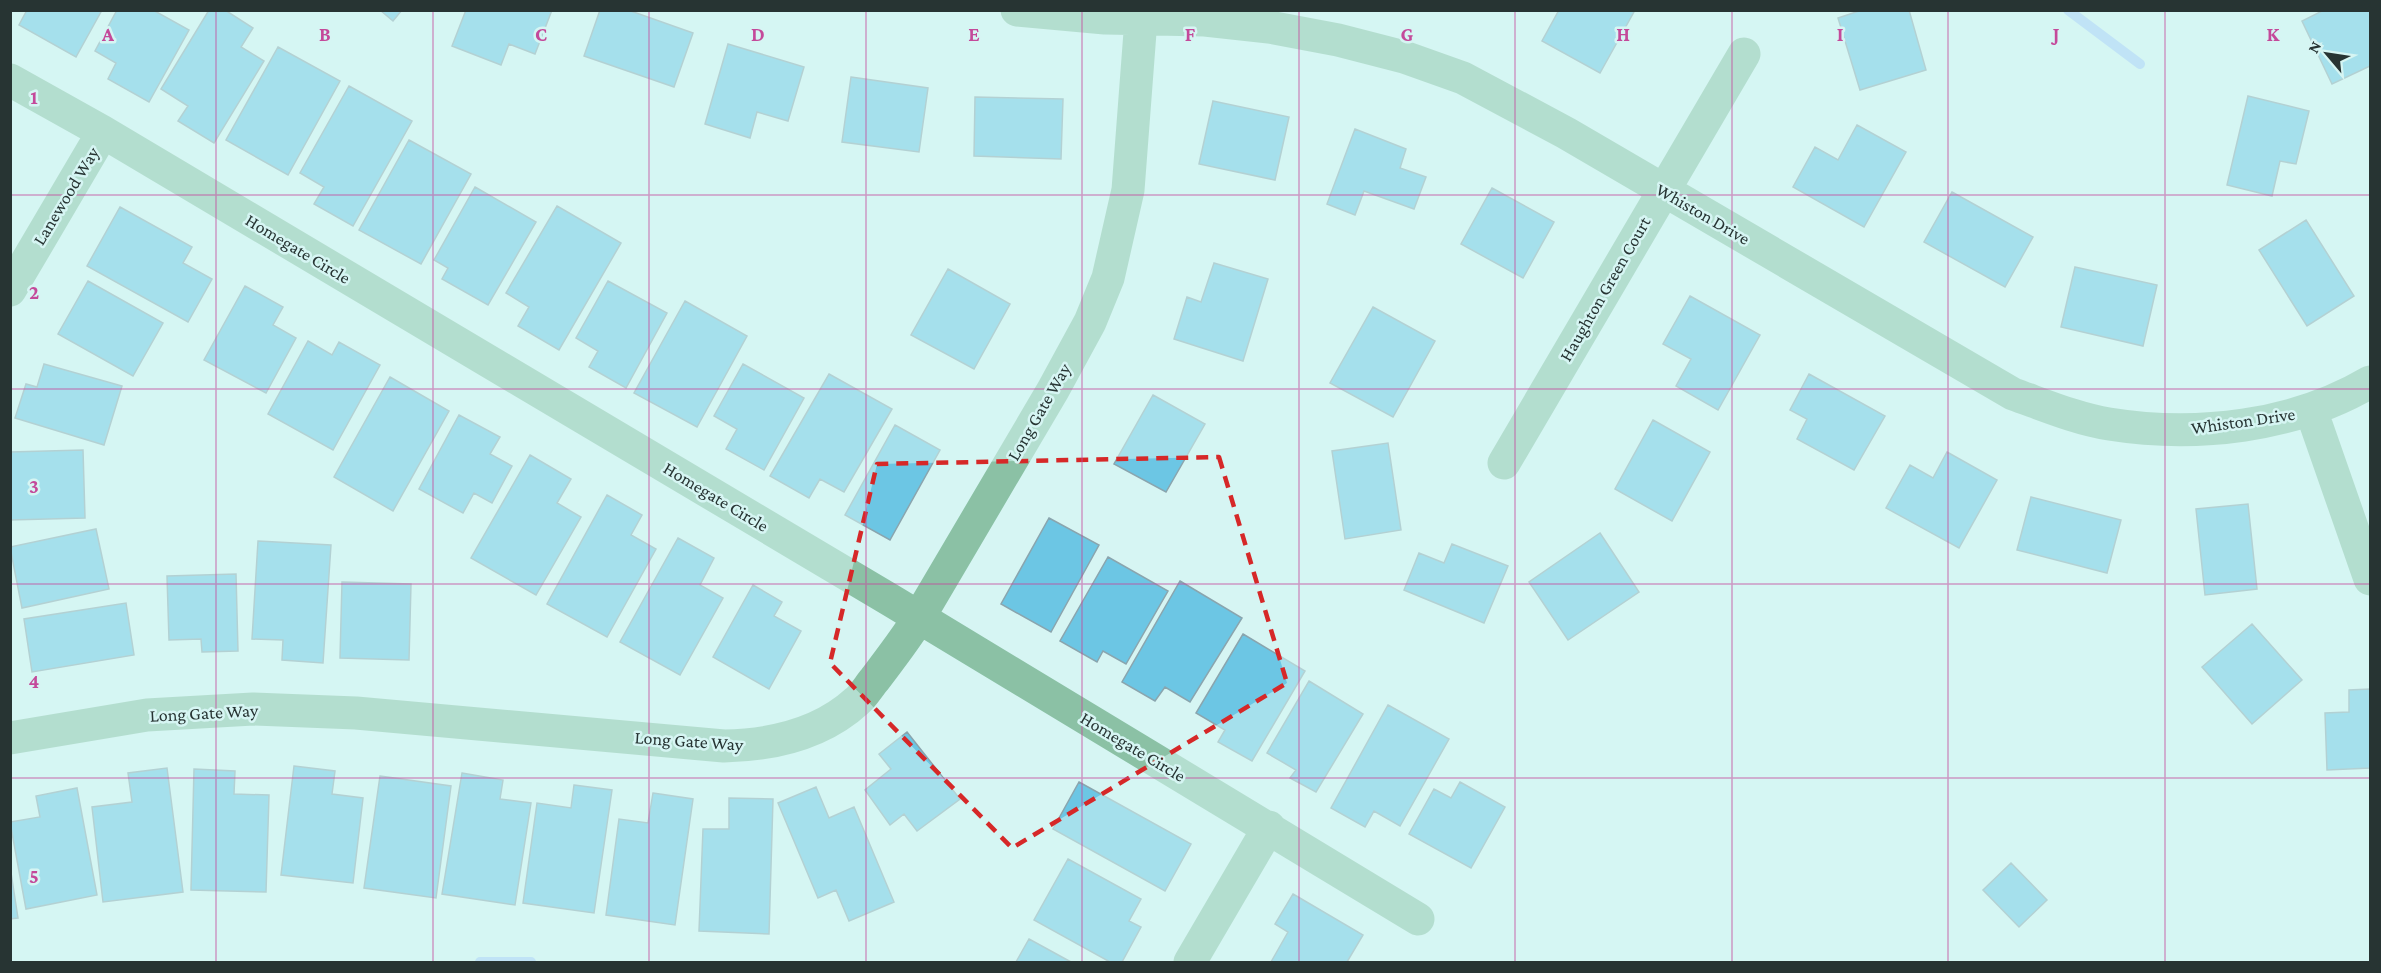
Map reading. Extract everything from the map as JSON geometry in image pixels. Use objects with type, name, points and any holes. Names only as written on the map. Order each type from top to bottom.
[{"type":"street","name":"Whiston Drive","points":[[1017,10],[1141,20],[1205,20],[1269,27],[1338,40],[1404,57],[1463,78],[1513,103],[2013,394],[2059,411],[2107,424],[2149,429],[2199,430],[2311,410],[2345,397],[2370,382]]},
{"type":"street","name":"Long Gate Way","points":[[10,738],[147,716],[253,709],[356,712],[724,746],[754,746],[786,740],[830,720],[858,700],[899,648],[918,619],[1053,390],[1090,322],[1108,278],[1128,190],[1141,20]]},
{"type":"street","name":"Haughton Green Court","points":[[1504,463],[1744,54]]},
{"type":"street","name":"Homegate Circle","points":[[10,80],[103,132],[1269,827],[1418,919]]},
{"type":"street","name":"Lanewood Way","points":[[10,290],[103,132]]},
{"type":"street","points":[[2311,410],[2370,579]]},
{"type":"street","points":[[1190,963],[1269,827]]},
{"type":"highlighted area","points":[[1219,457],[1287,683],[1012,848],[830,663],[877,464]]},
{"type":"building","points":[[27,10],[102,10],[76,57],[19,25]]},
{"type":"building","points":[[117,10],[153,10],[189,30],[149,102],[108,79],[116,63],[95,51]]},
{"type":"building","points":[[209,10],[225,10],[253,28],[241,47],[264,61],[214,143],[178,121],[188,106],[161,89]]},
{"type":"building","points":[[380,10],[402,10],[393,21]]},
{"type":"building","points":[[466,10],[552,10],[535,54],[509,44],[501,65],[452,46]]},
{"type":"building","points":[[600,10],[628,10],[693,33],[674,87],[584,56]]},
{"type":"building","points":[[1559,10],[1635,10],[1600,73],[1542,41]]},
{"type":"building","points":[[1862,10],[1909,10],[1926,70],[1860,90],[1838,18]]},
{"type":"building","points":[[2324,10],[2370,10],[2370,66],[2332,84],[2302,21]]},
{"type":"building","points":[[728,44],[804,67],[788,121],[757,112],[750,138],[705,124]]},
{"type":"building","points":[[278,47],[340,81],[288,175],[226,140]]},
{"type":"building","points":[[851,77],[928,88],[919,152],[842,142]]},
{"type":"building","points":[[349,86],[412,121],[353,226],[314,204],[324,187],[300,173]]},
{"type":"building","points":[[2248,96],[2309,111],[2296,164],[2280,161],[2272,196],[2227,185]]},
{"type":"building","points":[[975,97],[1063,99],[1061,159],[974,156]]},
{"type":"building","points":[[1213,101],[1289,117],[1275,180],[1199,164]]},
{"type":"building","points":[[1857,125],[1906,152],[1864,227],[1793,187],[1815,147],[1838,160]]},
{"type":"building","points":[[1355,129],[1406,149],[1400,168],[1426,177],[1414,209],[1364,191],[1355,215],[1327,204]]},
{"type":"building","points":[[409,140],[471,174],[421,264],[359,230]]},
{"type":"building","points":[[475,187],[536,222],[488,305],[442,279],[448,268],[434,260]]},
{"type":"building","points":[[1492,188],[1554,222],[1523,278],[1461,244]]},
{"type":"building","points":[[1952,192],[2033,237],[2005,287],[1924,242]]},
{"type":"building","points":[[557,206],[621,243],[559,350],[518,326],[529,307],[506,293]]},
{"type":"building","points":[[120,207],[192,247],[183,263],[212,279],[188,322],[87,266]]},
{"type":"building","points":[[2306,220],[2354,296],[2307,326],[2259,250]]},
{"type":"building","points":[[1214,263],[1268,279],[1243,361],[1174,339],[1187,297],[1201,302]]},
{"type":"building","points":[[2075,267],[2157,285],[2143,346],[2061,327]]},
{"type":"building","points":[[948,269],[1010,304],[974,369],[911,335]]},
{"type":"building","points":[[88,281],[163,323],[133,376],[58,334]]},
{"type":"building","points":[[608,281],[667,313],[626,388],[589,367],[598,351],[576,338]]},
{"type":"building","points":[[245,286],[283,307],[273,325],[296,338],[266,393],[204,360]]},
{"type":"building","points":[[1690,296],[1760,335],[1718,410],[1676,386],[1691,359],[1663,344]]},
{"type":"building","points":[[685,301],[747,336],[697,427],[634,393]]},
{"type":"building","points":[[1373,307],[1435,341],[1393,417],[1330,383]]},
{"type":"building","points":[[308,341],[332,355],[339,342],[380,365],[333,450],[268,414]]},
{"type":"building","points":[[44,364],[122,386],[104,445],[15,418],[26,384],[37,387]]},
{"type":"building","points":[[743,364],[804,398],[764,470],[726,449],[737,429],[714,416]]},
{"type":"building","points":[[829,374],[892,409],[844,492],[820,479],[809,498],[770,476]]},
{"type":"building","points":[[1809,374],[1885,416],[1854,470],[1797,439],[1807,419],[1790,410]]},
{"type":"building","points":[[390,377],[449,411],[393,511],[334,477]]},
{"type":"building","points":[[1153,395],[1205,424],[1166,492],[1114,464]]},
{"type":"building","points":[[459,415],[500,437],[490,454],[512,466],[492,503],[474,493],[463,513],[419,489]]},
{"type":"building","points":[[1653,420],[1710,452],[1672,521],[1615,489]]},
{"type":"building","points":[[895,425],[940,450],[890,540],[845,515]]},
{"type":"building","points":[[1388,443],[1401,530],[1345,539],[1332,451]]},
{"type":"building","points":[[83,450],[85,518],[10,520],[10,452]]},
{"type":"building","points":[[1947,452],[1997,480],[1959,548],[1886,508],[1910,465],[1933,478]]},
{"type":"building","points":[[530,455],[571,479],[557,503],[581,517],[536,595],[471,558]]},
{"type":"building","points":[[607,495],[642,515],[631,535],[656,549],[607,637],[547,604]]},
{"type":"building","points":[[2031,497],[2121,520],[2107,573],[2017,550]]},
{"type":"building","points":[[2248,504],[2257,589],[2205,595],[2196,509]]},
{"type":"building","points":[[1049,518],[1099,545],[1051,632],[1001,604]]},
{"type":"building","points":[[96,529],[109,589],[22,608],[10,547]]},
{"type":"building","points":[[1600,533],[1639,592],[1568,640],[1529,582]]},
{"type":"building","points":[[678,538],[714,558],[700,585],[723,598],[680,675],[620,642]]},
{"type":"building","points":[[258,541],[331,545],[323,663],[282,660],[283,640],[252,639]]},
{"type":"building","points":[[1452,544],[1508,566],[1484,623],[1404,590],[1419,553],[1444,563]]},
{"type":"building","points":[[1108,557],[1168,591],[1126,664],[1103,651],[1097,662],[1060,641]]},
{"type":"building","points":[[236,574],[238,651],[202,652],[201,639],[169,640],[167,576]]},
{"type":"building","points":[[1180,581],[1242,618],[1190,702],[1165,687],[1155,701],[1122,682]]},
{"type":"building","points":[[342,582],[411,584],[409,660],[340,658]]},
{"type":"building","points":[[753,585],[782,602],[774,616],[801,631],[769,689],[713,657]]},
{"type":"building","points":[[126,603],[134,655],[32,672],[24,619]]},
{"type":"building","points":[[2252,624],[2302,680],[2252,724],[2202,667]]},
{"type":"building","points":[[1243,634],[1305,671],[1252,761],[1218,742],[1225,730],[1196,713]]},
{"type":"building","points":[[1309,681],[1363,714],[1316,792],[1290,778],[1296,770],[1267,753]]},
{"type":"building","points":[[2370,689],[2370,768],[2327,770],[2325,713],[2349,712],[2349,690]]},
{"type":"building","points":[[1388,705],[1449,739],[1400,826],[1374,811],[1365,827],[1331,808]]},
{"type":"building","points":[[907,732],[960,799],[917,831],[904,814],[890,825],[865,790],[891,769],[879,754]]},
{"type":"building","points":[[294,766],[335,771],[332,794],[363,798],[353,883],[281,875]]},
{"type":"building","points":[[167,768],[183,892],[103,902],[92,807],[132,802],[128,773]]},
{"type":"building","points":[[194,769],[235,771],[234,794],[269,795],[266,892],[191,890]]},
{"type":"building","points":[[462,773],[503,780],[500,799],[531,803],[515,905],[442,894]]},
{"type":"building","points":[[380,776],[451,786],[436,898],[364,888]]},
{"type":"building","points":[[1079,782],[1191,844],[1165,891],[1053,829]]},
{"type":"building","points":[[1460,782],[1505,807],[1471,868],[1409,834],[1434,789],[1451,798]]},
{"type":"building","points":[[574,785],[612,790],[594,913],[523,903],[537,803],[571,808]]},
{"type":"building","points":[[816,787],[829,818],[854,807],[894,902],[849,921],[836,890],[818,898],[778,803]]},
{"type":"building","points":[[77,788],[97,895],[26,909],[10,822],[40,817],[36,796]]},
{"type":"building","points":[[653,793],[693,799],[675,925],[606,915],[619,819],[648,823]]},
{"type":"building","points":[[729,798],[773,799],[769,934],[699,931],[703,829],[729,829]]},
{"type":"building","points":[[1068,859],[1141,899],[1129,921],[1141,927],[1122,962],[1110,962],[1034,920]]},
{"type":"building","points":[[2011,863],[2047,900],[2019,927],[1983,890]]},
{"type":"building","points":[[10,866],[18,918],[10,919]]},
{"type":"building","points":[[1293,894],[1363,935],[1347,962],[1271,962],[1288,932],[1275,924]]},
{"type":"building","points":[[1029,939],[1071,962],[1016,962]]},
{"type":"waterway","points":[[2068,10],[2140,64]]},
{"type":"waterway","points":[[480,962],[531,962]]}]
